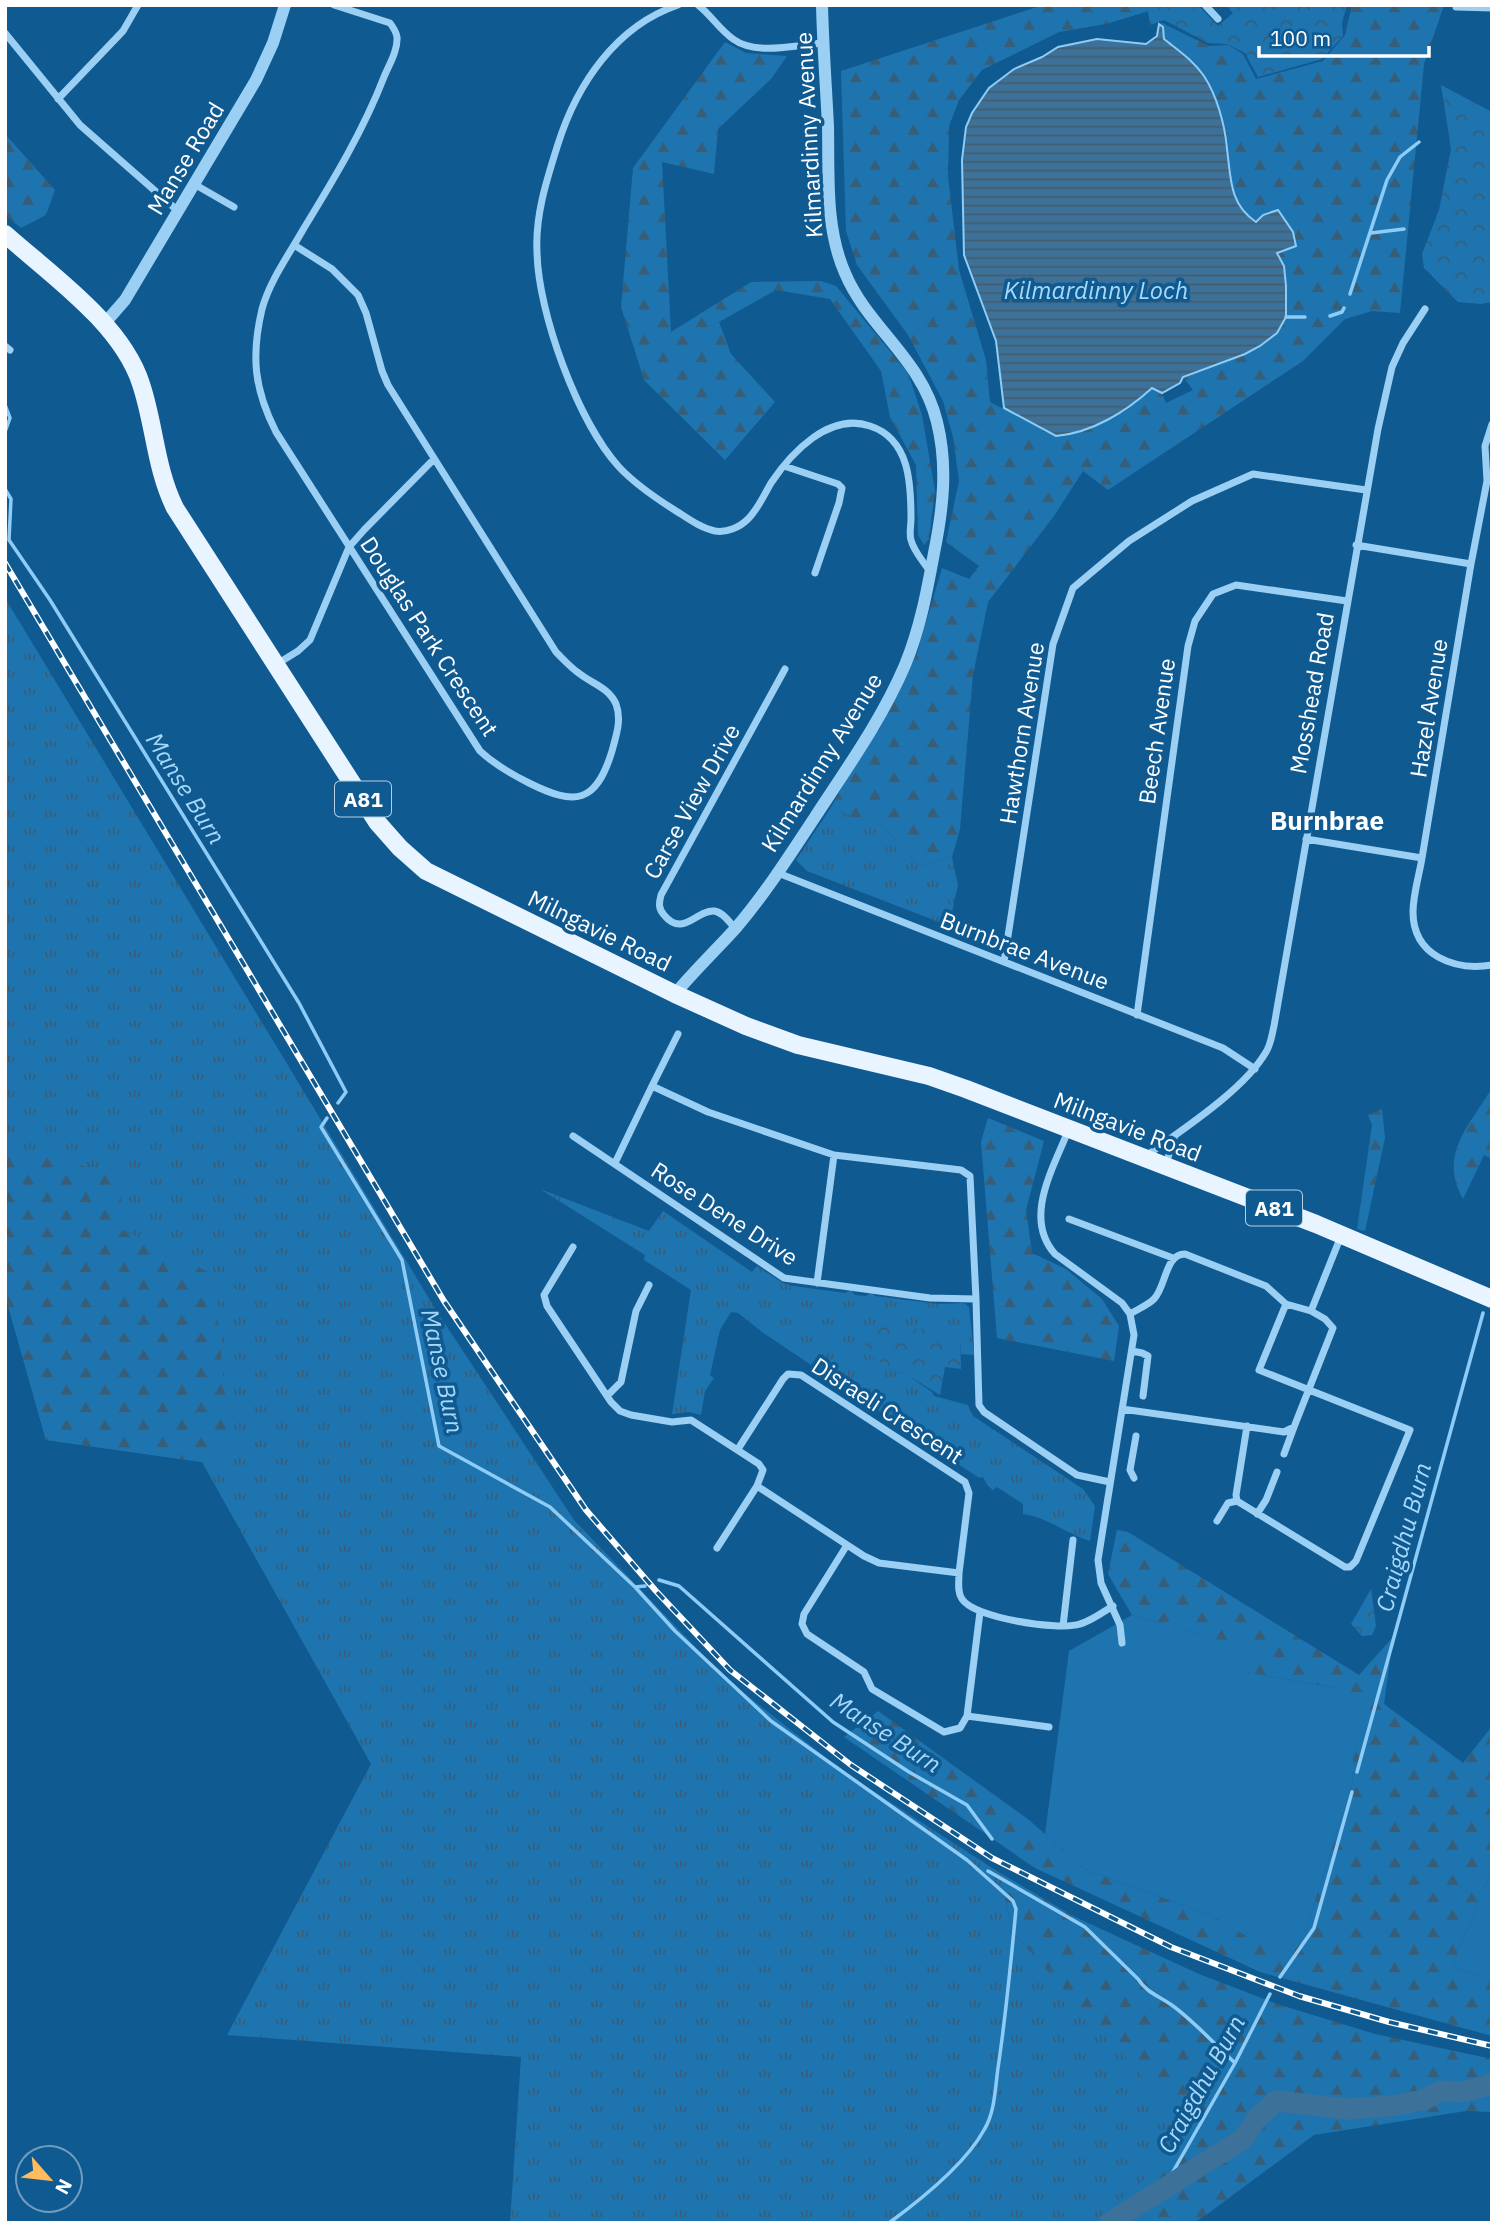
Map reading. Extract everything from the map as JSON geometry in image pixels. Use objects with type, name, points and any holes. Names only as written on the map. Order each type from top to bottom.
[{"type":"main road","name":"Milngavie Road","points":[[5,234],[104,324],[132,360],[141,384],[159,469],[175,508],[377,822],[413,860],[452,885],[746,1026],[798,1045],[929,1076],[1342,1235],[1487,1296]]},
{"type":"street","points":[[58,99],[123,31],[138,5]]},
{"type":"street","name":"Manse Road","points":[[104,324],[125,300],[256,80],[271,50],[285,5]]},
{"type":"street","name":"Douglas Park Crescent","points":[[294,245],[332,269],[358,295],[366,313],[382,371],[434,459],[556,652],[582,676],[606,691],[615,702],[619,715],[618,729],[605,773],[600,783],[581,796],[562,797],[504,770],[489,759],[472,740],[276,432],[266,412],[256,378],[256,344],[263,306],[294,245],[362,130],[396,48],[395,29],[390,23],[334,5]]},
{"type":"street","points":[[678,5],[636,27],[613,46],[595,67],[570,114],[555,152],[540,213],[537,253],[545,309],[565,369],[596,434],[618,466],[657,499],[714,531],[732,530],[747,521],[784,466],[806,443],[840,425],[869,425],[880,431],[902,452],[908,468],[910,539],[930,572]]},
{"type":"street","points":[[698,5],[711,15],[722,31],[748,47],[823,43]]},
{"type":"street","name":"Kilmardinny Avenue","points":[[675,994],[736,928],[778,873],[851,762],[894,688],[914,638],[936,544],[944,475],[937,421],[930,398],[909,362],[855,293],[838,257],[833,236],[822,5]]},
{"type":"street","points":[[1205,5],[1218,19]]},
{"type":"street","points":[[1456,7],[1492,8]]},
{"type":"street","points":[[5,33],[89,133],[178,211]]},
{"type":"street","points":[[194,184],[234,207]]},
{"type":"street","name":"Mosshead Road","points":[[1143,1158],[1230,1092],[1255,1069],[1268,1049],[1366,490],[1392,367],[1425,309]]},
{"type":"street","name":"Hazel Avenue","points":[[1492,424],[1485,446],[1487,481],[1413,912],[1416,929],[1423,944],[1436,958],[1472,968],[1492,965]]},
{"type":"street","points":[[277,664],[310,640],[349,547],[434,459]]},
{"type":"street","points":[[784,466],[838,484],[842,488],[814,573]]},
{"type":"street","name":"Hawthorn Avenue","points":[[1004,962],[1053,644],[1073,588],[1129,541],[1181,508],[1254,474],[1366,490]]},
{"type":"street","points":[[916,551],[926,554],[936,544]]},
{"type":"street","points":[[1356,545],[1471,564]]},
{"type":"street","name":"Beech Avenue","points":[[1137,1015],[1188,646],[1195,621],[1213,594],[1236,585],[1347,601]]},
{"type":"street","name":"Carse View Drive","points":[[736,928],[718,912],[710,911],[688,923],[679,924],[663,915],[658,905],[785,669]]},
{"type":"street","points":[[1306,839],[1422,858]]},
{"type":"street","name":"Burnbrae Avenue","points":[[778,873],[1223,1048],[1255,1069]]},
{"type":"street","points":[[615,1163],[678,1034]]},
{"type":"street","points":[[652,1086],[708,1112],[834,1155],[961,1170],[970,1176],[979,1405],[984,1412],[1077,1475],[1110,1482]]},
{"type":"street","points":[[1069,1129],[1042,1200],[1039,1216],[1041,1233],[1046,1245],[1055,1254],[1122,1303],[1130,1314],[1135,1335],[1098,1560],[1101,1583],[1114,1606],[1122,1643]]},
{"type":"street","points":[[1166,1166],[1175,1134]]},
{"type":"street","name":"Rose Dene Drive","points":[[573,1136],[784,1278],[930,1298],[976,1298]]},
{"type":"street","points":[[817,1283],[834,1155]]},
{"type":"street","points":[[1069,1219],[1173,1258]]},
{"type":"street","points":[[1311,1311],[1342,1235]]},
{"type":"street","points":[[573,1247],[544,1295],[547,1306],[607,1396],[620,1411],[631,1415],[672,1422],[691,1420],[738,1449],[763,1469],[757,1486],[717,1548]]},
{"type":"street","points":[[1130,1314],[1153,1301],[1160,1291],[1173,1258],[1178,1254],[1185,1254],[1266,1286],[1286,1304],[1311,1311],[1325,1319],[1332,1328],[1284,1454]]},
{"type":"street","points":[[607,1396],[621,1382],[636,1311],[649,1284]]},
{"type":"street","points":[[1217,1521],[1228,1503],[1237,1501],[1345,1567],[1350,1567],[1356,1561],[1410,1430],[1259,1370],[1286,1304]]},
{"type":"street","points":[[1132,1351],[1145,1354],[1148,1359],[1143,1396]]},
{"type":"street","name":"Disraeli Crescent","points":[[738,1449],[783,1379],[788,1374],[801,1375],[965,1482],[969,1493],[959,1573]]},
{"type":"street","points":[[1122,1409],[1284,1432],[1294,1427]]},
{"type":"street","points":[[1237,1501],[1247,1426]]},
{"type":"street","points":[[1112,1467],[1132,1474],[1136,1436]]},
{"type":"street","points":[[1257,1514],[1266,1500],[1277,1472]]},
{"type":"street","points":[[757,1486],[879,1563],[959,1573],[958,1588],[962,1599],[980,1612],[1063,1626],[1080,1624],[1114,1606]]},
{"type":"street","points":[[1063,1626],[1073,1540]]},
{"type":"street","points":[[847,1545],[804,1614],[802,1624],[807,1634],[864,1672],[873,1689],[936,1730],[952,1732],[960,1728],[967,1716],[980,1612]]},
{"type":"street","points":[[967,1716],[1049,1727]]},
{"type":"green space","points":[[1043,5],[1148,5],[1149,11],[1106,24],[1059,32],[982,70],[959,100],[949,126],[948,176],[959,270],[986,360],[990,402],[1056,436],[1082,430],[1107,419],[1152,388],[1162,393],[1166,403],[1193,390],[1183,377],[1245,354],[1286,317],[1284,266],[1276,252],[1293,232],[1278,210],[1256,222],[1241,207],[1233,189],[1224,133],[1207,82],[1195,65],[1164,39],[1163,27],[1159,24],[1162,23],[1209,46],[1228,45],[1243,54],[1256,79],[1323,61],[1345,35],[1352,5],[1444,5],[1424,64],[1400,313],[1372,311],[1345,319],[1303,361],[1108,490],[1083,471],[1054,516],[988,602],[973,675],[960,829],[952,857],[919,866],[883,826],[830,809],[917,653],[942,568],[969,579],[979,566],[946,542],[959,481],[953,437],[943,401],[908,335],[857,265],[846,231],[841,71]]},
{"type":"green space","points":[[1147,5],[1198,5],[1218,26],[1233,13],[1226,5],[1347,5],[1342,23],[1343,36],[1322,59],[1258,77],[1245,53],[1227,44],[1208,43],[1164,20],[1150,25]]},
{"type":"green space","points":[[725,42],[746,53],[787,56],[771,79],[718,129],[714,174],[662,162],[671,332],[751,282],[821,281],[836,286],[908,373],[922,415],[935,491],[929,539],[924,545],[918,535],[916,465],[890,417],[881,371],[830,299],[776,290],[719,322],[731,354],[775,402],[725,460],[644,380],[621,307],[633,168]]},
{"type":"green space","points":[[1441,85],[1492,112],[1492,302],[1458,302],[1424,268],[1422,254],[1439,210],[1451,149]]},
{"type":"green space","points":[[5,134],[55,190],[46,215],[21,228],[5,215]]},
{"type":"green space","points":[[5,598],[436,1310],[574,1520],[725,1678],[845,1773],[1000,1873],[1012,1931],[1182,2119],[1144,2179],[1093,2223],[510,2223],[521,2057],[227,2035],[371,1764],[202,1462],[46,1440],[5,1295]]},
{"type":"green space","points":[[830,809],[883,826],[919,866],[952,857],[958,885],[949,926],[807,871],[796,860]]},
{"type":"green space","points":[[1492,1088],[1492,1159],[1484,1155],[1463,1199],[1456,1183],[1455,1155],[1466,1128]]},
{"type":"green space","points":[[1382,1109],[1385,1138],[1365,1231],[1357,1229],[1372,1125],[1368,1115]]},
{"type":"green space","points":[[988,1118],[1044,1141],[1026,1210],[1032,1253],[1066,1269],[1102,1299],[1119,1326],[1114,1361],[997,1338],[981,1142]]},
{"type":"green space","points":[[12,1149],[120,1175],[123,1230],[214,1275],[230,1452],[202,1462],[46,1440],[5,1295],[5,1158]]},
{"type":"green space","points":[[540,1189],[649,1231],[663,1211],[752,1272],[757,1266],[783,1283],[793,1286],[845,1293],[851,1290],[855,1295],[865,1296],[872,1293],[875,1296],[939,1304],[964,1303],[969,1307],[974,1355],[961,1354],[960,1339],[884,1325],[873,1328],[889,1369],[909,1376],[934,1396],[968,1405],[973,1416],[1083,1489],[1095,1506],[1090,1541],[1023,1514],[1023,1504],[997,1487],[993,1490],[983,1477],[979,1478],[762,1332],[738,1313],[731,1312],[720,1330],[710,1375],[714,1378],[705,1391],[701,1415],[689,1412],[672,1414],[691,1290],[644,1260],[645,1255]]},
{"type":"green space","points":[[884,1325],[960,1334],[961,1369],[945,1367],[940,1395],[909,1376],[889,1369],[866,1352],[864,1349],[869,1332],[874,1327]]},
{"type":"green space","points":[[1117,1530],[1128,1532],[1359,1675],[1393,1637],[1384,1704],[1463,1763],[1492,1726],[1492,1869],[1452,1966],[1492,1982],[1492,2036],[1260,1972],[1035,1868],[844,1737],[878,1711],[1029,1820],[1086,1870],[1210,1915],[1284,1957],[1306,1930],[1352,1785],[1354,1752],[1364,1734],[1335,1697],[1337,1688],[1246,1672],[1249,1649],[1132,1615],[1108,1574]]},
{"type":"green space","points":[[1371,1589],[1376,1626],[1372,1635],[1362,1636],[1351,1624]]},
{"type":"green space","points":[[1132,1615],[1250,1649],[1246,1672],[1337,1688],[1336,1697],[1366,1709],[1364,1734],[1354,1752],[1352,1785],[1306,1930],[1284,1958],[1210,1915],[1086,1870],[1045,1834],[1069,1651]]},
{"type":"green space","points":[[1492,1869],[1492,1982],[1452,1966]]},
{"type":"green space","points":[[1000,1873],[1075,1917],[1199,1974],[1277,2004],[1375,2034],[1492,2059],[1492,2112],[1466,2111],[1314,2135],[1193,2223],[1093,2223],[1144,2179],[1181,2119],[1012,1931]]},
{"type":"water","name":"Kilmardinny Loch","points":[[1159,24],[1163,27],[1164,39],[1195,65],[1213,92],[1224,130],[1233,190],[1241,207],[1256,222],[1263,215],[1278,210],[1293,232],[1296,246],[1277,253],[1284,266],[1286,317],[1277,333],[1245,354],[1183,377],[1180,383],[1162,393],[1152,388],[1132,405],[1096,426],[1056,436],[1004,408],[996,341],[964,255],[962,160],[966,127],[989,88],[1014,69],[1058,47],[1097,39],[1146,44],[1157,36]]},
{"type":"waterway","points":[[1350,294],[1387,180],[1400,157],[1419,142]]},
{"type":"waterway","points":[[1371,233],[1404,229]]},
{"type":"waterway","points":[[1330,316],[1342,312],[1344,308]]},
{"type":"waterway","points":[[1286,317],[1305,317]]},
{"type":"waterway","name":"Manse Burn","points":[[5,405],[10,418],[5,432]]},
{"type":"waterway","name":"Manse Burn","points":[[5,489],[11,499],[9,540],[50,600],[299,1003],[346,1092],[338,1103]]},
{"type":"waterway","points":[[327,1118],[321,1127],[402,1260],[439,1446],[550,1507],[635,1587],[675,1631],[771,1721],[967,1860],[1013,1901],[1016,1909],[1006,2008],[994,2100],[988,2123],[976,2143],[954,2168],[889,2223]]},
{"type":"waterway","name":"Craigdhu Burn","points":[[1357,1772],[1483,1313]]},
{"type":"waterway","name":"Manse Burn","points":[[659,1580],[679,1586],[833,1722],[909,1772],[967,1805],[992,1839]]},
{"type":"waterway","name":"Manse Burn","points":[[635,1587],[645,1586]]},
{"type":"waterway","name":"Craigdhu Burn","points":[[1280,1977],[1314,1928],[1352,1792]]},
{"type":"waterway","name":"Manse Burn","points":[[988,1871],[1085,1927],[1145,1988],[1181,2012],[1235,2063]]},
{"type":"waterway","name":"Craigdhu Burn","points":[[1162,2191],[1235,2063],[1270,1994]]},
{"type":"waterway","points":[[1109,2223],[1243,2139],[1257,2118],[1276,2101],[1348,2109],[1390,2106],[1423,2100],[1442,2091],[1464,2092],[1492,2084]]},
{"type":"railway","points":[[5,563],[444,1301],[586,1510],[656,1591],[730,1670],[851,1765],[992,1858],[1171,1947],[1299,1996],[1389,2022],[1492,2046]]},
{"type":"district","name":"Burnbrae","points":[[1327,820]]}]
